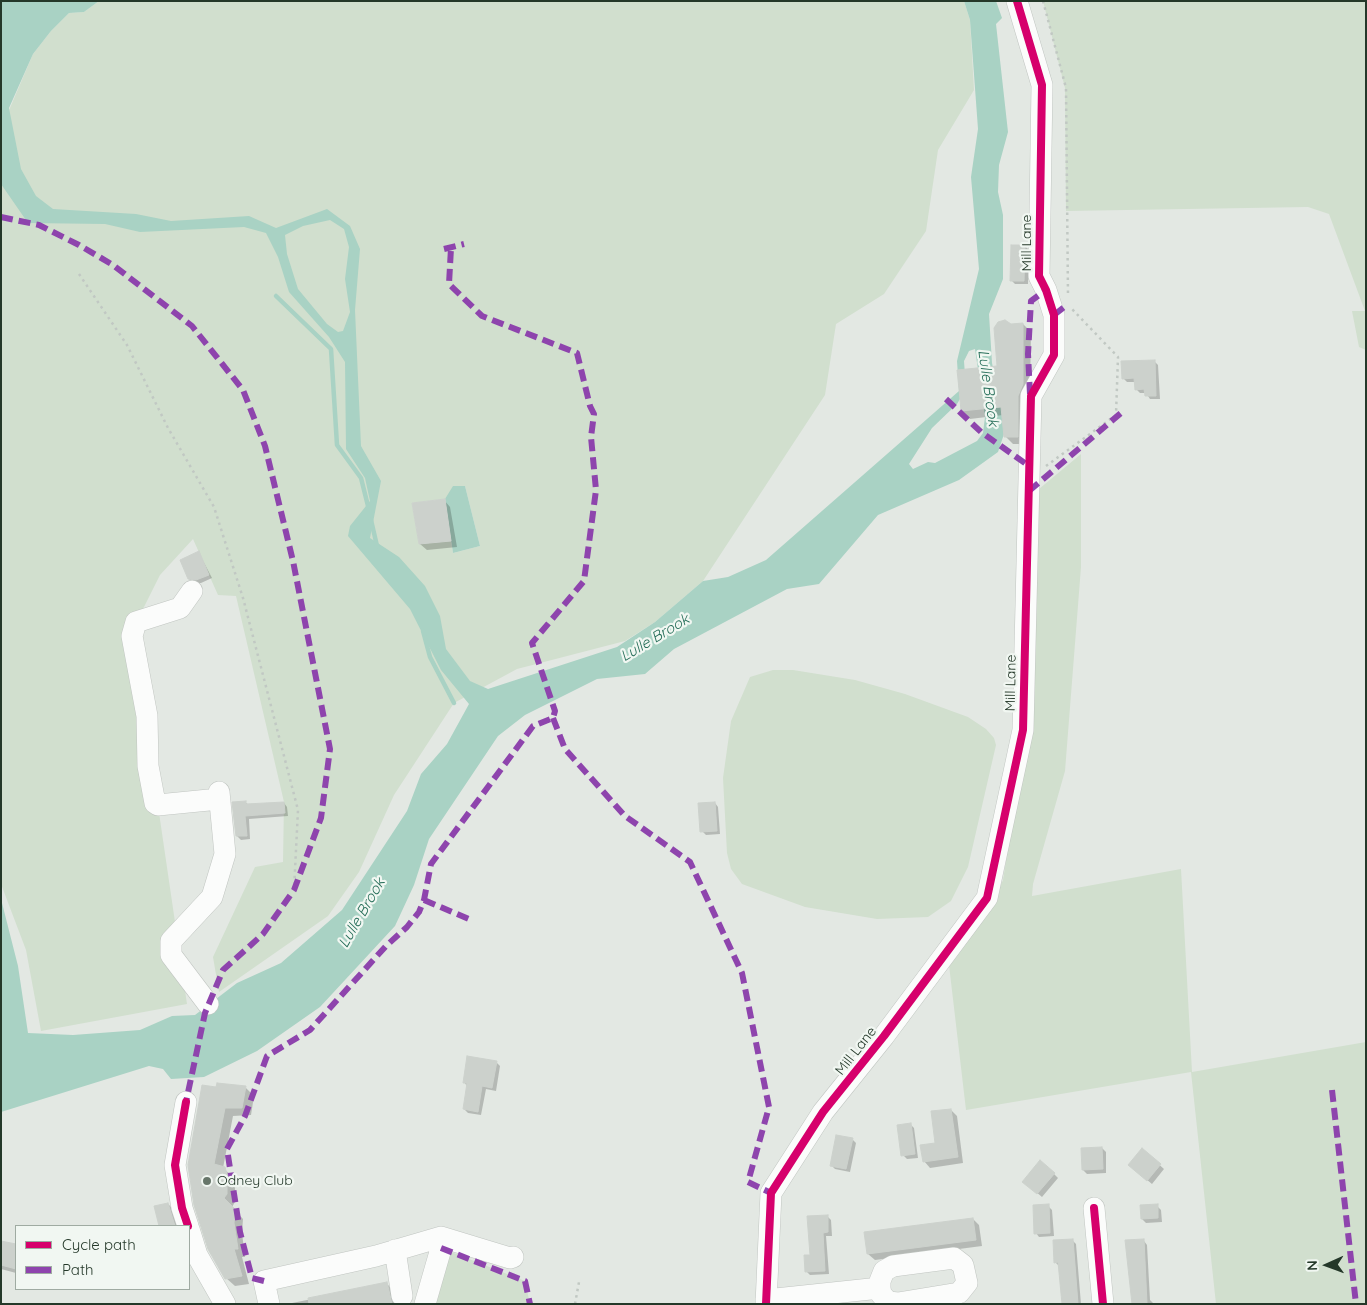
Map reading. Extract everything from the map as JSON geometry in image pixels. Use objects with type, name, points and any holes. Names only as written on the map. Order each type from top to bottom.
[{"type":"street","name":"Mill Lane","points":[[766,1302],[771,1193],[823,1112],[884,1036],[987,898],[1022,730],[1030,396],[1054,355],[1054,315],[1046,290],[1039,276],[1042,85],[1017,1]]},
{"type":"street","points":[[192,591],[180,608],[136,622],[132,636],[147,716],[148,766],[155,804],[219,795],[225,854],[212,897],[171,941],[171,955],[208,1004]]},
{"type":"street","points":[[186,1102],[175,1165],[182,1208],[187,1225]]},
{"type":"street","points":[[1093,1208],[1103,1304]]},
{"type":"street","points":[[190,1234],[197,1255],[225,1304]]},
{"type":"street","points":[[425,1304],[444,1238]]},
{"type":"street","points":[[269,1304],[264,1281],[444,1238],[510,1258],[513,1256]]},
{"type":"street","points":[[395,1250],[402,1296]]},
{"type":"street","points":[[766,1302],[880,1288]]},
{"type":"path","points":[[1029,478],[1116,415],[1118,357],[1068,304],[1066,88],[1043,1]]},
{"type":"path","points":[[78,274],[127,345],[168,428],[214,508],[243,598],[298,810],[294,890]]},
{"type":"path","points":[[575,1304],[579,1282]]},
{"type":"shaded area","points":[[99,1],[964,1],[970,20],[974,90],[938,150],[926,231],[884,294],[836,324],[825,395],[703,581],[655,622],[625,641],[517,669],[454,703],[394,795],[359,872],[328,916],[219,992],[213,957],[255,867],[283,862],[284,802],[236,596],[218,595],[193,539],[160,575],[136,623],[157,799],[187,1004],[41,1031],[26,950],[1,884],[1,129],[33,54],[51,31],[69,13],[84,12]],"holes":[[[465,486],[480,546],[453,553],[451,541],[419,544],[412,503],[445,499]]]},
{"type":"shaded area","points":[[1043,1],[1366,1],[1366,350],[1359,347],[1352,311],[1365,311],[1329,214],[1308,207],[1066,211],[1065,88]]},
{"type":"shaded area","points":[[1081,454],[1081,567],[1065,771],[1033,884],[1032,896],[1181,869],[1192,1072],[1366,1042],[1366,1304],[1216,1304],[1191,1072],[966,1110],[949,965],[989,912],[1003,880],[1013,815],[1033,494]]},
{"type":"shaded area","points":[[773,670],[793,670],[855,680],[905,694],[968,717],[986,729],[994,738],[996,745],[968,867],[951,901],[928,917],[877,919],[805,907],[742,884],[731,869],[727,853],[723,778],[731,721],[750,677]]},
{"type":"shaded area","points":[[441,1248],[525,1281],[530,1304],[425,1304]]},
{"type":"water","name":"Lulle Brook","points":[[1,1],[99,1],[84,12],[69,13],[51,31],[33,54],[9,108],[21,169],[36,196],[53,209],[136,214],[171,221],[249,216],[276,228],[327,209],[350,226],[360,249],[355,310],[361,446],[381,481],[370,538],[399,557],[425,586],[440,616],[446,649],[470,681],[488,689],[617,647],[655,622],[703,581],[728,577],[766,560],[959,391],[957,361],[979,269],[971,177],[978,129],[970,20],[964,1],[996,1],[1002,18],[996,24],[1008,132],[999,165],[998,192],[1003,215],[1003,279],[989,314],[992,363],[1006,428],[998,452],[959,480],[878,515],[819,584],[787,589],[674,649],[645,674],[597,679],[525,715],[498,736],[429,839],[414,885],[395,926],[320,1007],[257,1051],[204,1077],[171,1079],[163,1069],[149,1066],[1,1112],[1,899],[18,966],[28,1033],[73,1035],[140,1030],[172,1016],[195,1015],[237,983],[281,963],[342,910],[407,811],[421,774],[447,744],[469,704],[441,670],[410,609],[348,536],[350,526],[370,501],[365,478],[346,449],[345,362],[329,337],[289,292],[278,257],[266,233],[244,227],[140,232],[105,224],[28,223],[1,184]],"holes":[[[330,220],[344,229],[349,247],[345,279],[350,312],[343,331],[338,332],[327,324],[298,289],[287,254],[285,235],[303,226]],[[975,349],[985,417],[983,433],[977,441],[935,463],[928,462],[913,469],[909,464],[932,428],[957,404],[966,389],[964,361],[969,351]]]},
{"type":"water","points":[[453,486],[465,486],[480,546],[453,553],[445,499]]},
{"type":"building","points":[[1011,245],[1025,245],[1024,281],[1010,281]]},
{"type":"building","points":[[1005,320],[1011,324],[1023,323],[1023,384],[1018,396],[1018,437],[1004,437],[1001,407],[961,411],[957,370],[997,366],[994,328],[998,322]]},
{"type":"building","points":[[1155,360],[1156,396],[1145,396],[1144,389],[1135,390],[1134,378],[1122,379],[1121,361]]},
{"type":"building","points":[[445,499],[451,541],[419,544],[412,503]]},
{"type":"building","points":[[199,551],[209,575],[196,580],[188,579],[180,560]]},
{"type":"building","points":[[246,801],[246,804],[284,802],[285,813],[245,816],[247,836],[236,836],[232,802]]},
{"type":"building","points":[[715,802],[717,831],[700,832],[698,803]]},
{"type":"building","points":[[467,1056],[497,1061],[492,1088],[482,1086],[478,1112],[463,1109],[467,1083],[463,1083]]},
{"type":"building","name":"Odney Club","points":[[217,1083],[246,1086],[242,1108],[225,1108],[214,1164],[225,1167],[227,1174],[227,1194],[224,1198],[235,1209],[234,1223],[238,1249],[234,1249],[242,1276],[225,1279],[208,1249],[194,1205],[188,1165],[202,1085],[216,1087]]},
{"type":"building","points":[[951,1109],[958,1157],[923,1162],[920,1145],[935,1143],[931,1111]]},
{"type":"building","points":[[911,1123],[915,1154],[901,1156],[897,1125]]},
{"type":"building","points":[[836,1135],[853,1138],[846,1169],[830,1166]]},
{"type":"building","points":[[1102,1147],[1103,1169],[1082,1170],[1081,1148]]},
{"type":"building","points":[[1142,1148],[1161,1164],[1147,1181],[1128,1165]]},
{"type":"building","points":[[1040,1160],[1055,1173],[1037,1194],[1022,1182]]},
{"type":"building","points":[[168,1203],[175,1225],[159,1225],[154,1206]]},
{"type":"building","points":[[1049,1204],[1050,1233],[1034,1234],[1033,1205]]},
{"type":"building","points":[[1158,1204],[1158,1218],[1141,1219],[1140,1205]]},
{"type":"building","points":[[828,1215],[828,1232],[823,1233],[825,1271],[805,1272],[804,1255],[810,1255],[807,1216]]},
{"type":"building","points":[[973,1218],[976,1240],[867,1254],[864,1232]]},
{"type":"building","points":[[1073,1239],[1078,1304],[1062,1304],[1058,1262],[1054,1263],[1053,1240]]},
{"type":"building","points":[[1144,1239],[1147,1304],[1132,1304],[1125,1240]]},
{"type":"building","points":[[1,1241],[15,1244],[15,1269],[1,1265]]},
{"type":"building","points":[[387,1282],[392,1304],[309,1304],[308,1298]]},
{"type":"waterway","points":[[276,296],[331,349],[337,445],[361,478],[369,510]]},
{"type":"waterway","points":[[371,520],[377,546]]},
{"type":"waterway","points":[[423,631],[430,657],[454,703]]},
{"type":"marked path","points":[[1,217],[39,225],[79,245],[113,265],[192,326],[243,390],[265,446],[293,561],[330,749],[321,818],[294,890],[263,934],[223,970],[205,1013],[186,1102]]},
{"type":"marked path","points":[[444,249],[464,244]]},
{"type":"marked path","points":[[264,1281],[252,1278],[240,1232],[227,1149],[245,1116],[267,1056],[310,1030],[386,946],[407,927],[419,912],[424,900],[431,864],[533,726],[553,718],[555,711],[532,643],[584,581],[596,490],[591,437],[594,414],[590,406],[577,353],[482,316],[449,284],[451,248]]},
{"type":"marked path","points":[[1030,394],[1028,354],[1031,301],[1046,290]]},
{"type":"marked path","points":[[1054,315],[1068,304]]},
{"type":"marked path","points":[[946,399],[981,432],[1029,466]]},
{"type":"marked path","points":[[1029,491],[1121,413]]},
{"type":"marked path","points":[[553,718],[565,749],[625,816],[690,862],[742,973],[769,1107],[748,1182],[771,1193]]},
{"type":"marked path","points":[[424,900],[469,919]]},
{"type":"marked path","points":[[1332,1090],[1356,1304]]},
{"type":"marked path","points":[[441,1248],[525,1281],[530,1304]]},
{"type":"cycle path","points":[[766,1304],[771,1193],[823,1112],[884,1036],[987,898],[1023,730],[1031,396],[1054,355],[1054,315],[1046,290],[1039,276],[1042,85],[1017,1]]},
{"type":"cycle path","points":[[186,1102],[175,1165],[182,1208],[188,1225]]},
{"type":"cycle path","points":[[1094,1208],[1103,1304]]},
{"type":"place","name":"Odney Club","points":[[207,1181]]}]
